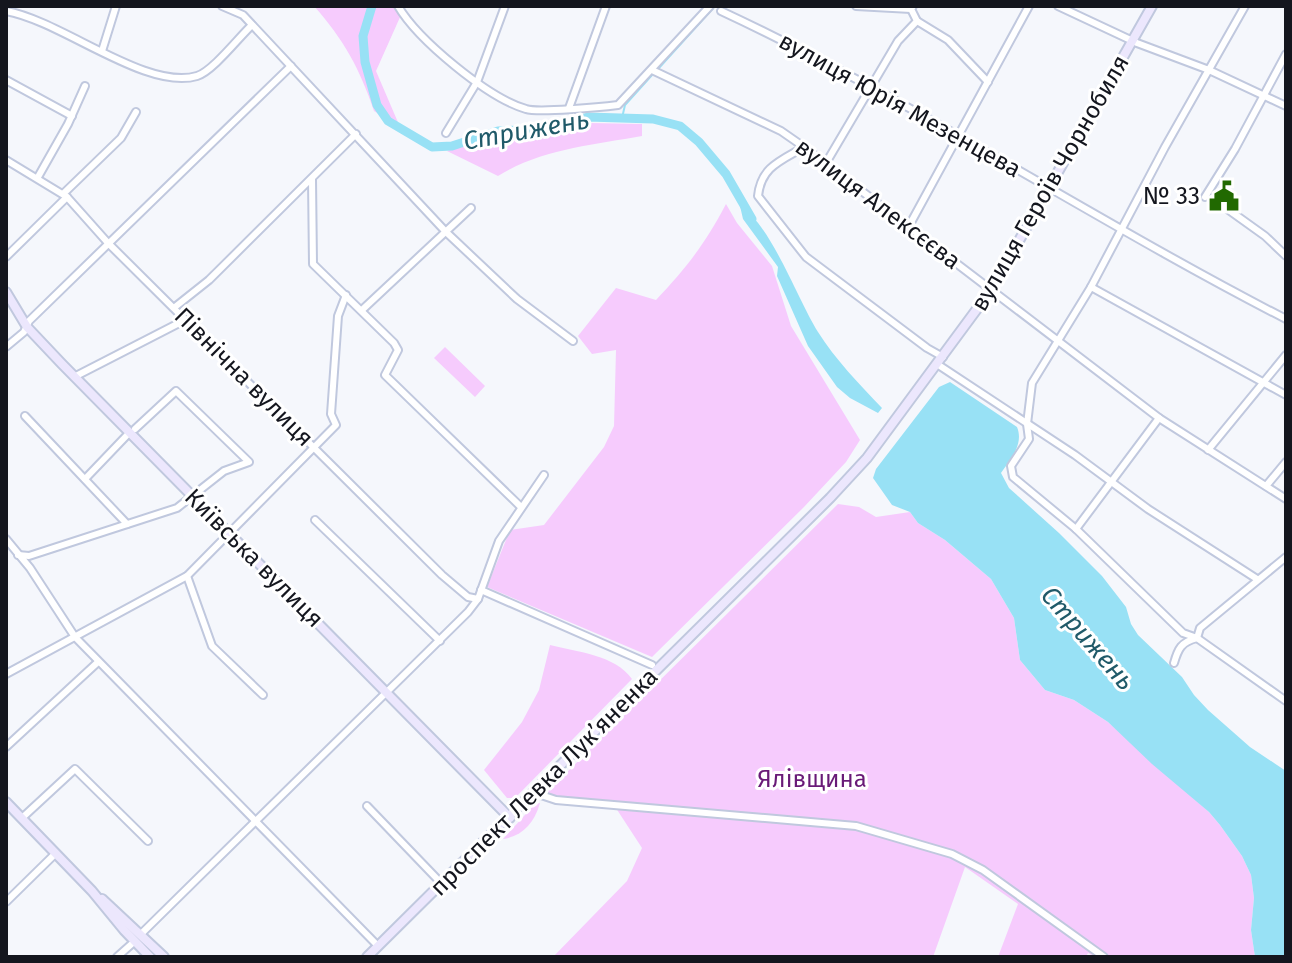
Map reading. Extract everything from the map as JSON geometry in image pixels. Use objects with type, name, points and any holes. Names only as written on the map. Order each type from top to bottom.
[{"type":"main road","name":"вулиця Героїв Чорнобиля","points":[[721,607],[845,482],[991,290],[1152,6]]},
{"type":"main road","name":"Київська вулиця","points":[[6,292],[27,327],[74,377],[133,430],[192,497],[510,818]]},
{"type":"main road","name":"проспект Левка Лукʼяненка","points":[[367,957],[721,607]]},
{"type":"main road","points":[[6,802],[138,937],[164,957]]},
{"type":"main road","points":[[138,937],[150,957]]},
{"type":"street","points":[[102,51],[116,6]]},
{"type":"street","points":[[222,6],[243,15]]},
{"type":"street","points":[[238,6],[252,25],[446,232],[517,299],[573,341]]},
{"type":"street","points":[[398,6],[412,28],[477,82],[528,110],[618,105],[710,6]]},
{"type":"street","points":[[446,133],[477,82],[505,6]]},
{"type":"street","points":[[569,108],[606,6]]},
{"type":"street","points":[[856,6],[912,8],[917,21],[948,40],[988,82]]},
{"type":"street","points":[[909,226],[1029,6]]},
{"type":"street","points":[[1058,6],[1286,106]]},
{"type":"street","points":[[1245,6],[1091,287],[1032,383],[1027,424],[1029,439],[1011,466],[1013,477],[1076,529],[1183,633],[1197,638],[1286,701]]},
{"type":"street","points":[[6,11],[22,14],[65,32],[149,74],[198,75],[252,25]]},
{"type":"street","name":"вулиця Юрія Мезенцева","points":[[721,11],[961,135],[1122,229],[1286,319]]},
{"type":"street","points":[[826,163],[898,41],[917,21]]},
{"type":"street","points":[[1286,54],[1209,197],[1265,236],[1286,256]]},
{"type":"street","points":[[6,347],[108,243],[291,66]]},
{"type":"street","name":"вулиця Алексєєва","points":[[652,70],[781,131],[1159,418],[1286,499]]},
{"type":"street","points":[[6,80],[72,116]]},
{"type":"street","points":[[38,177],[85,86]]},
{"type":"street","points":[[6,257],[121,138],[136,112]]},
{"type":"street","points":[[175,307],[209,280],[356,134]]},
{"type":"street","points":[[804,147],[766,171],[759,181],[758,196],[806,257],[1027,424],[1129,496],[1257,579]]},
{"type":"street","name":"Північна вулиця","points":[[6,160],[65,196],[108,243],[442,575],[468,597],[478,599]]},
{"type":"street","points":[[312,179],[313,264],[389,337],[398,350],[385,375],[521,507]]},
{"type":"street","points":[[362,310],[471,208]]},
{"type":"street","points":[[1091,287],[1286,395]]},
{"type":"street","points":[[6,674],[187,576],[336,425],[331,414],[338,316],[346,295]]},
{"type":"street","points":[[74,377],[185,320]]},
{"type":"street","points":[[1208,450],[1286,355]]},
{"type":"street","points":[[18,555],[29,556],[177,508],[224,471],[249,462],[176,391],[85,479]]},
{"type":"street","points":[[25,416],[127,524]]},
{"type":"street","points":[[1076,529],[1159,418]]},
{"type":"street","points":[[1266,486],[1286,462]]},
{"type":"street","points":[[117,957],[440,641],[478,599],[499,541],[544,475]]},
{"type":"street","points":[[315,520],[440,641]]},
{"type":"street","points":[[6,539],[30,568],[75,637],[378,946]]},
{"type":"street","points":[[1197,638],[1200,628],[1286,557]]},
{"type":"street","points":[[187,576],[212,646],[263,695]]},
{"type":"street","points":[[481,590],[652,665]]},
{"type":"street","points":[[1174,663],[1178,649],[1185,641],[1197,638]]},
{"type":"street","points":[[6,747],[98,662]]},
{"type":"street","points":[[22,818],[75,769],[148,841]]},
{"type":"street","points":[[535,793],[556,800],[856,826],[952,854],[983,870],[1104,957]]},
{"type":"street","points":[[367,806],[442,884]]},
{"type":"street","points":[[6,902],[56,853]]},
{"type":"green space","points":[[314,6],[405,6],[376,71],[400,127],[374,111],[350,56]]},
{"type":"green space","points":[[590,123],[642,124],[642,136],[550,154],[498,176],[447,151],[503,134],[546,132]]},
{"type":"green space","points":[[726,204],[737,223],[772,266],[791,326],[860,440],[846,462],[804,507],[652,657],[487,587],[510,530],[544,525],[604,447],[614,426],[616,350],[592,354],[578,336],[616,288],[656,300],[695,255]]},
{"type":"green space","points":[[445,347],[485,386],[475,397],[434,358]]},
{"type":"green space","name":"Ялівщина","points":[[838,504],[859,507],[876,517],[910,512],[918,523],[945,540],[991,579],[1014,618],[1020,660],[1045,690],[1074,700],[1108,722],[1209,812],[1242,856],[1251,875],[1254,898],[1251,930],[1255,957],[1095,957],[1088,953],[1086,957],[998,957],[1018,904],[965,867],[933,957],[553,957],[627,881],[642,848],[612,802],[550,797],[548,791]]},
{"type":"green space","points":[[550,645],[606,660],[632,679],[515,798],[507,798],[484,770],[522,722],[539,690]]},
{"type":"green space","points":[[540,803],[526,828],[503,839],[535,804]]},
{"type":"water","points":[[740,206],[762,228],[773,245],[825,342],[882,408],[878,413],[837,387],[808,346],[777,276],[778,267],[743,219]]},
{"type":"water","points":[[950,382],[1017,427],[1018,445],[1001,473],[1009,488],[1102,576],[1126,607],[1138,635],[1182,677],[1208,710],[1250,747],[1286,771],[1286,957],[1255,957],[1251,930],[1254,898],[1251,875],[1242,856],[1209,812],[1108,722],[1074,700],[1045,690],[1020,660],[1014,618],[991,579],[945,540],[918,523],[910,512],[892,505],[873,478],[876,469],[939,387]]},
{"type":"waterway","name":"Стрижень","points":[[372,6],[363,36],[365,62],[377,105],[388,121],[432,147],[452,146],[498,131],[546,129],[588,117],[653,119],[680,126],[699,142],[726,174],[752,219]]},
{"type":"waterway","points":[[658,69],[715,6]]},
{"type":"waterway","points":[[622,118],[625,105],[652,75]]},
{"type":"place","name":"№ 33","points":[[1224,196]]}]
